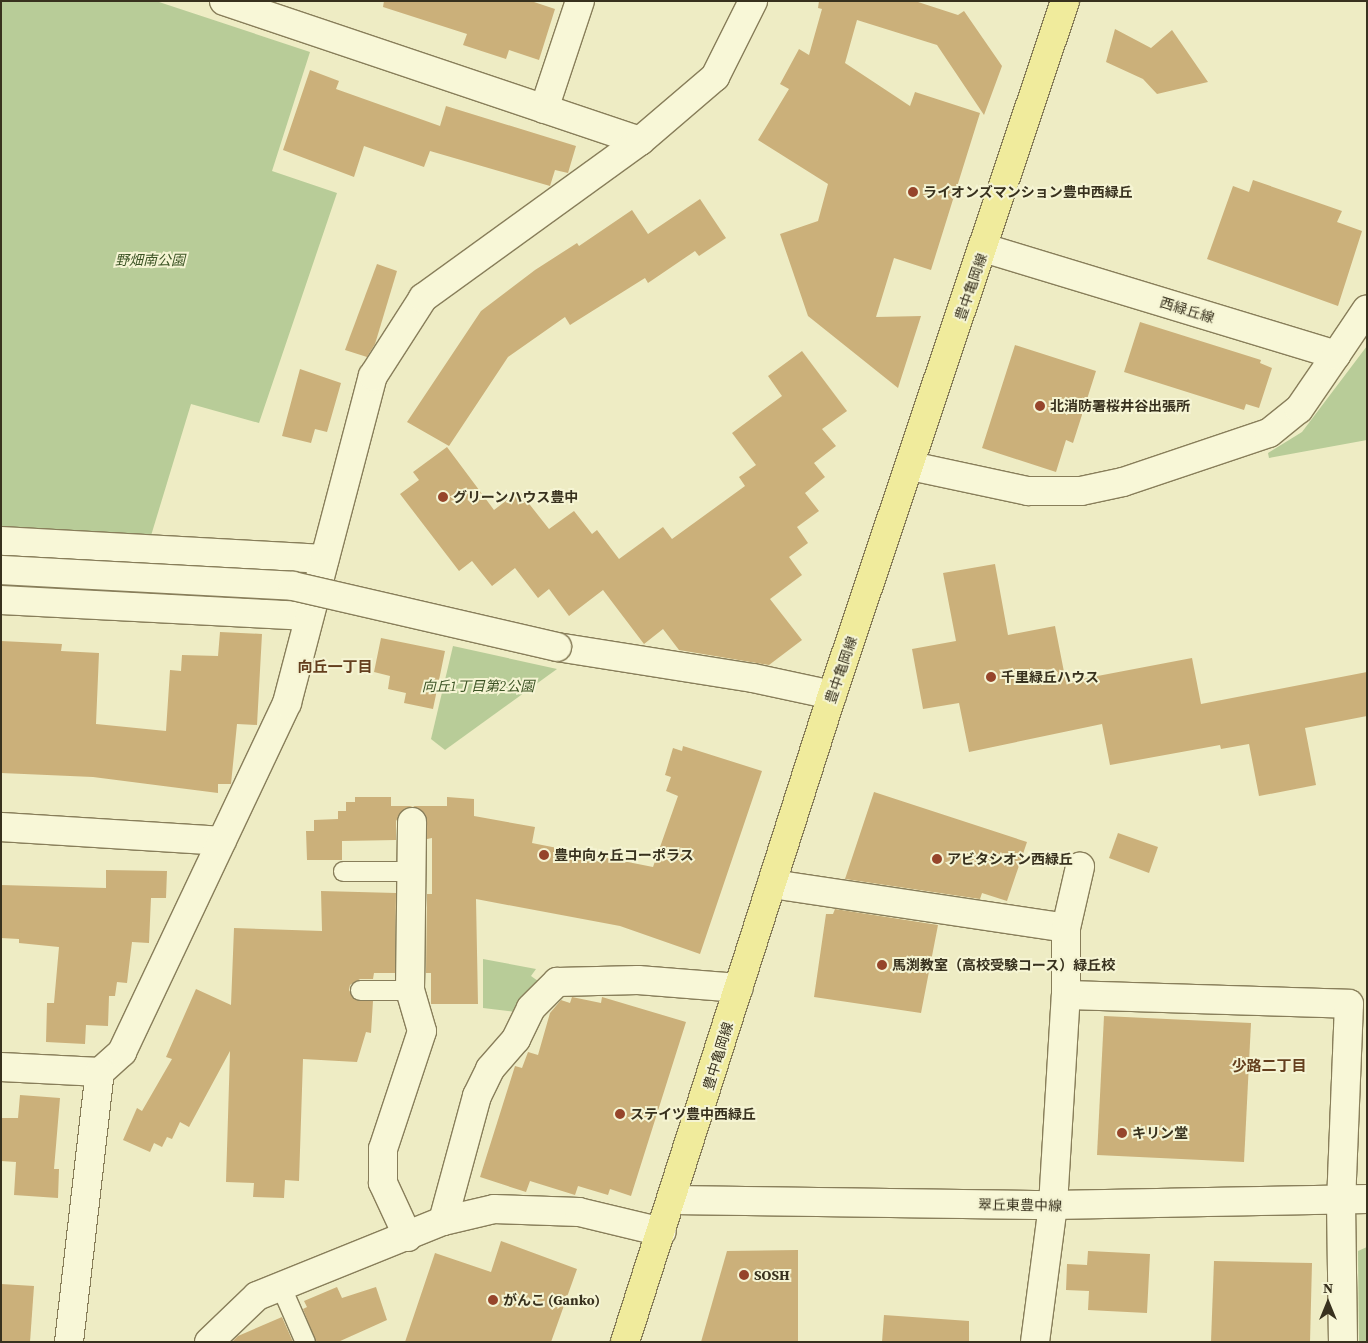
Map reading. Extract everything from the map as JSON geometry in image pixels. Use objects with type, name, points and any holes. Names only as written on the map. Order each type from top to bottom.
[{"type":"main road","name":"豊中亀岡線","points":[[625,1342],[673,1200],[832,695],[911,466],[1065,1]]},
{"type":"street","points":[[224,1],[640,141]]},
{"type":"street","points":[[544,109],[580,1]]},
{"type":"street","points":[[69,1342],[100,1072],[122,1052],[287,703],[373,376],[422,298],[640,141],[715,77],[753,1]]},
{"type":"street","name":"西緑丘線","points":[[984,248],[1336,355]]},
{"type":"street","points":[[911,466],[982,484],[1028,491],[1081,491],[1123,482],[1269,433],[1299,408],[1367,309]]},
{"type":"street","points":[[1,541],[324,559]]},
{"type":"street","points":[[1,570],[293,586],[557,647],[754,678],[832,695]]},
{"type":"street","points":[[1,600],[309,616]]},
{"type":"street","points":[[408,1237],[382,1184],[382,1149],[422,1031],[410,990],[412,822]]},
{"type":"street","points":[[1,827],[222,841]]},
{"type":"street","points":[[1035,1342],[1053,1205],[1066,995],[1066,928],[1080,867]]},
{"type":"street","points":[[772,884],[1066,928]]},
{"type":"street","points":[[443,1221],[477,1096],[490,1069],[516,1039],[531,1008],[557,982],[638,980],[739,988]]},
{"type":"street","points":[[1066,995],[1349,1004],[1354,1200],[1343,1342]]},
{"type":"street","points":[[1,1066],[100,1072]]},
{"type":"street","name":"翠丘東豊中線","points":[[673,1200],[1053,1205],[1354,1200]]},
{"type":"street","points":[[209,1342],[257,1296],[408,1237],[443,1221],[494,1209],[579,1212],[662,1232]]},
{"type":"lane","points":[[343,871],[411,871]]},
{"type":"lane","points":[[360,990],[410,990]]},
{"type":"lane","points":[[281,1287],[305,1342]]},
{"type":"green space","name":"野畑南公園","points":[[1,1],[156,1],[310,52],[272,171],[337,193],[259,423],[191,404],[150,539],[1,531]]},
{"type":"green space","points":[[1367,346],[1367,440],[1269,458],[1268,453],[1302,432]]},
{"type":"green space","name":"向丘1丁目第2公園","points":[[453,646],[557,669],[445,750],[431,739]]},
{"type":"green space","points":[[483,959],[536,969],[531,976],[538,981],[521,1001],[517,1012],[483,1008]]},
{"type":"green space","points":[[1367,1247],[1367,1342],[1359,1342],[1358,1251]]},
{"type":"building","points":[[384,1],[531,1],[555,9],[539,60],[509,50],[506,59],[463,45],[467,34],[383,7]]},
{"type":"building","points":[[819,1],[915,1],[958,15],[964,11],[1002,66],[984,115],[937,45],[857,20],[845,63],[910,106],[915,92],[980,113],[931,270],[894,258],[876,317],[921,316],[898,388],[808,316],[780,234],[818,221],[828,184],[758,140],[789,89],[780,84],[799,49],[809,55],[822,9],[818,8]]},
{"type":"building","points":[[1115,29],[1151,48],[1172,30],[1208,82],[1157,94],[1143,79],[1106,62]]},
{"type":"building","points":[[310,70],[339,81],[336,89],[440,126],[446,106],[576,146],[568,173],[555,170],[550,186],[430,151],[424,167],[364,146],[354,177],[283,150]]},
{"type":"building","points":[[1253,180],[1342,211],[1337,222],[1362,231],[1338,306],[1207,259],[1233,186],[1249,192]]},
{"type":"building","points":[[700,199],[726,238],[699,256],[695,251],[648,283],[645,278],[570,325],[565,317],[508,357],[449,446],[407,422],[481,311],[535,270],[577,243],[579,246],[632,210],[648,234]]},
{"type":"building","points":[[377,264],[397,271],[375,344],[367,357],[345,350]]},
{"type":"building","points":[[1140,322],[1261,360],[1260,363],[1272,368],[1259,408],[1246,404],[1244,410],[1124,372]]},
{"type":"building","name":"北消防署桜井谷出張所","points":[[1015,345],[1096,371],[1073,443],[1066,440],[1056,472],[982,448]]},
{"type":"building","name":"グリーンハウス豊中","points":[[802,351],[847,411],[822,429],[836,446],[814,463],[825,477],[805,493],[819,511],[797,527],[808,543],[789,557],[802,575],[770,599],[802,640],[769,665],[679,650],[663,629],[644,644],[603,590],[569,616],[549,589],[538,598],[515,568],[492,586],[472,561],[459,571],[400,494],[419,480],[413,472],[447,447],[494,510],[519,491],[549,529],[574,511],[592,534],[597,530],[619,559],[663,527],[672,539],[745,486],[739,477],[756,465],[732,433],[782,396],[768,376]]},
{"type":"building","points":[[300,369],[341,383],[327,432],[315,429],[311,443],[282,436]]},
{"type":"building","name":"千里緑丘ハウス","points":[[995,564],[1008,635],[1055,626],[1066,682],[1192,658],[1201,704],[1367,672],[1367,716],[1305,728],[1316,785],[1259,796],[1249,744],[1221,749],[1220,745],[1110,765],[1102,724],[969,752],[959,703],[923,709],[912,649],[956,641],[943,573]]},
{"type":"building","points":[[220,632],[262,634],[257,725],[237,724],[231,784],[218,784],[218,793],[93,777],[1,773],[1,641],[62,644],[61,651],[99,653],[96,724],[166,731],[170,670],[181,671],[182,655],[218,656]]},
{"type":"building","points":[[381,638],[445,651],[433,709],[404,703],[406,693],[388,689],[390,676],[374,672]]},
{"type":"building","name":"豊中向ヶ丘コーポラス","points":[[683,746],[762,771],[700,954],[620,926],[476,899],[478,1004],[431,1004],[431,973],[426,973],[427,894],[432,894],[432,838],[427,839],[425,814],[413,806],[447,806],[447,797],[474,799],[474,816],[535,827],[532,843],[653,867],[678,796],[666,791],[671,777],[665,775],[673,748],[682,751]]},
{"type":"building","name":"アビタシオン西緑丘","points":[[874,792],[1027,842],[1007,901],[982,893],[980,899],[845,879]]},
{"type":"building","points":[[355,797],[391,797],[391,806],[413,806],[404,809],[396,821],[396,840],[342,841],[342,860],[307,860],[306,831],[314,831],[314,820],[338,819],[338,811],[346,811],[346,802],[355,802]]},
{"type":"building","points":[[1118,833],[1158,847],[1149,873],[1109,858]]},
{"type":"building","points":[[106,870],[167,871],[166,898],[151,898],[149,943],[132,942],[127,983],[117,982],[115,996],[109,996],[108,1026],[86,1025],[85,1044],[46,1042],[47,1003],[54,1003],[59,947],[19,943],[19,939],[1,938],[1,885],[106,888]]},
{"type":"building","points":[[321,891],[396,893],[395,973],[374,973],[373,979],[360,979],[350,985],[349,990],[354,999],[373,1001],[371,1033],[366,1032],[357,1062],[303,1059],[299,1181],[285,1180],[284,1198],[253,1197],[254,1183],[226,1182],[230,1051],[189,1127],[180,1122],[172,1139],[167,1137],[162,1147],[154,1143],[150,1152],[123,1140],[137,1108],[142,1111],[172,1059],[166,1057],[196,989],[231,1005],[234,928],[322,931]]},
{"type":"building","name":"馬渕教室（高校受験コース）緑丘校","points":[[835,909],[938,925],[921,1013],[814,997],[826,914],[833,914]]},
{"type":"building","name":"ステイツ豊中西緑丘","points":[[572,997],[601,1003],[602,997],[686,1022],[631,1196],[610,1189],[608,1195],[578,1186],[575,1195],[530,1181],[526,1192],[480,1177],[515,1066],[522,1068],[528,1052],[538,1055],[550,1013],[561,1000],[570,1003]]},
{"type":"building","points":[[1104,1016],[1251,1023],[1244,1162],[1097,1155]]},
{"type":"building","points":[[20,1095],[60,1098],[54,1169],[59,1169],[58,1198],[14,1195],[16,1162],[1,1161],[1,1118],[18,1118]]},
{"type":"building","name":"がんこ (Ganko)","points":[[501,1241],[577,1269],[551,1342],[405,1342],[435,1253],[491,1272]]},
{"type":"building","points":[[798,1250],[798,1342],[701,1342],[727,1251]]},
{"type":"building","points":[[1088,1251],[1150,1254],[1147,1313],[1088,1310],[1089,1291],[1066,1290],[1067,1264],[1087,1265]]},
{"type":"building","points":[[1214,1261],[1312,1263],[1310,1342],[1211,1342]]},
{"type":"building","points":[[1,1284],[34,1286],[30,1342],[1,1342]]},
{"type":"building","points":[[337,1287],[342,1298],[376,1287],[387,1320],[338,1342],[316,1342],[303,1309],[307,1307],[304,1301]]},
{"type":"building","points":[[884,1315],[969,1321],[969,1342],[882,1342]]},
{"type":"building","points":[[282,1317],[293,1342],[232,1342],[238,1336]]},
{"type":"place","name":"ライオンズマンション豊中西緑丘","points":[[913,192]]},
{"type":"place","name":"北消防署桜井谷出張所","points":[[1040,406]]},
{"type":"place","name":"グリーンハウス豊中","points":[[443,497]]},
{"type":"place","name":"千里緑丘ハウス","points":[[991,677]]},
{"type":"place","name":"豊中向ヶ丘コーポラス","points":[[544,855]]},
{"type":"place","name":"アビタシオン西緑丘","points":[[937,859]]},
{"type":"place","name":"馬渕教室（高校受験コース）緑丘校","points":[[882,965]]},
{"type":"place","name":"ステイツ豊中西緑丘","points":[[620,1114]]},
{"type":"place","name":"キリン堂","points":[[1122,1133]]},
{"type":"place","name":"SOSH","points":[[744,1275]]},
{"type":"place","name":"がんこ (Ganko)","points":[[493,1300]]},
{"type":"district","name":"向丘一丁目","points":[[335,667]]},
{"type":"district","name":"少路二丁目","points":[[1269,1066]]}]
